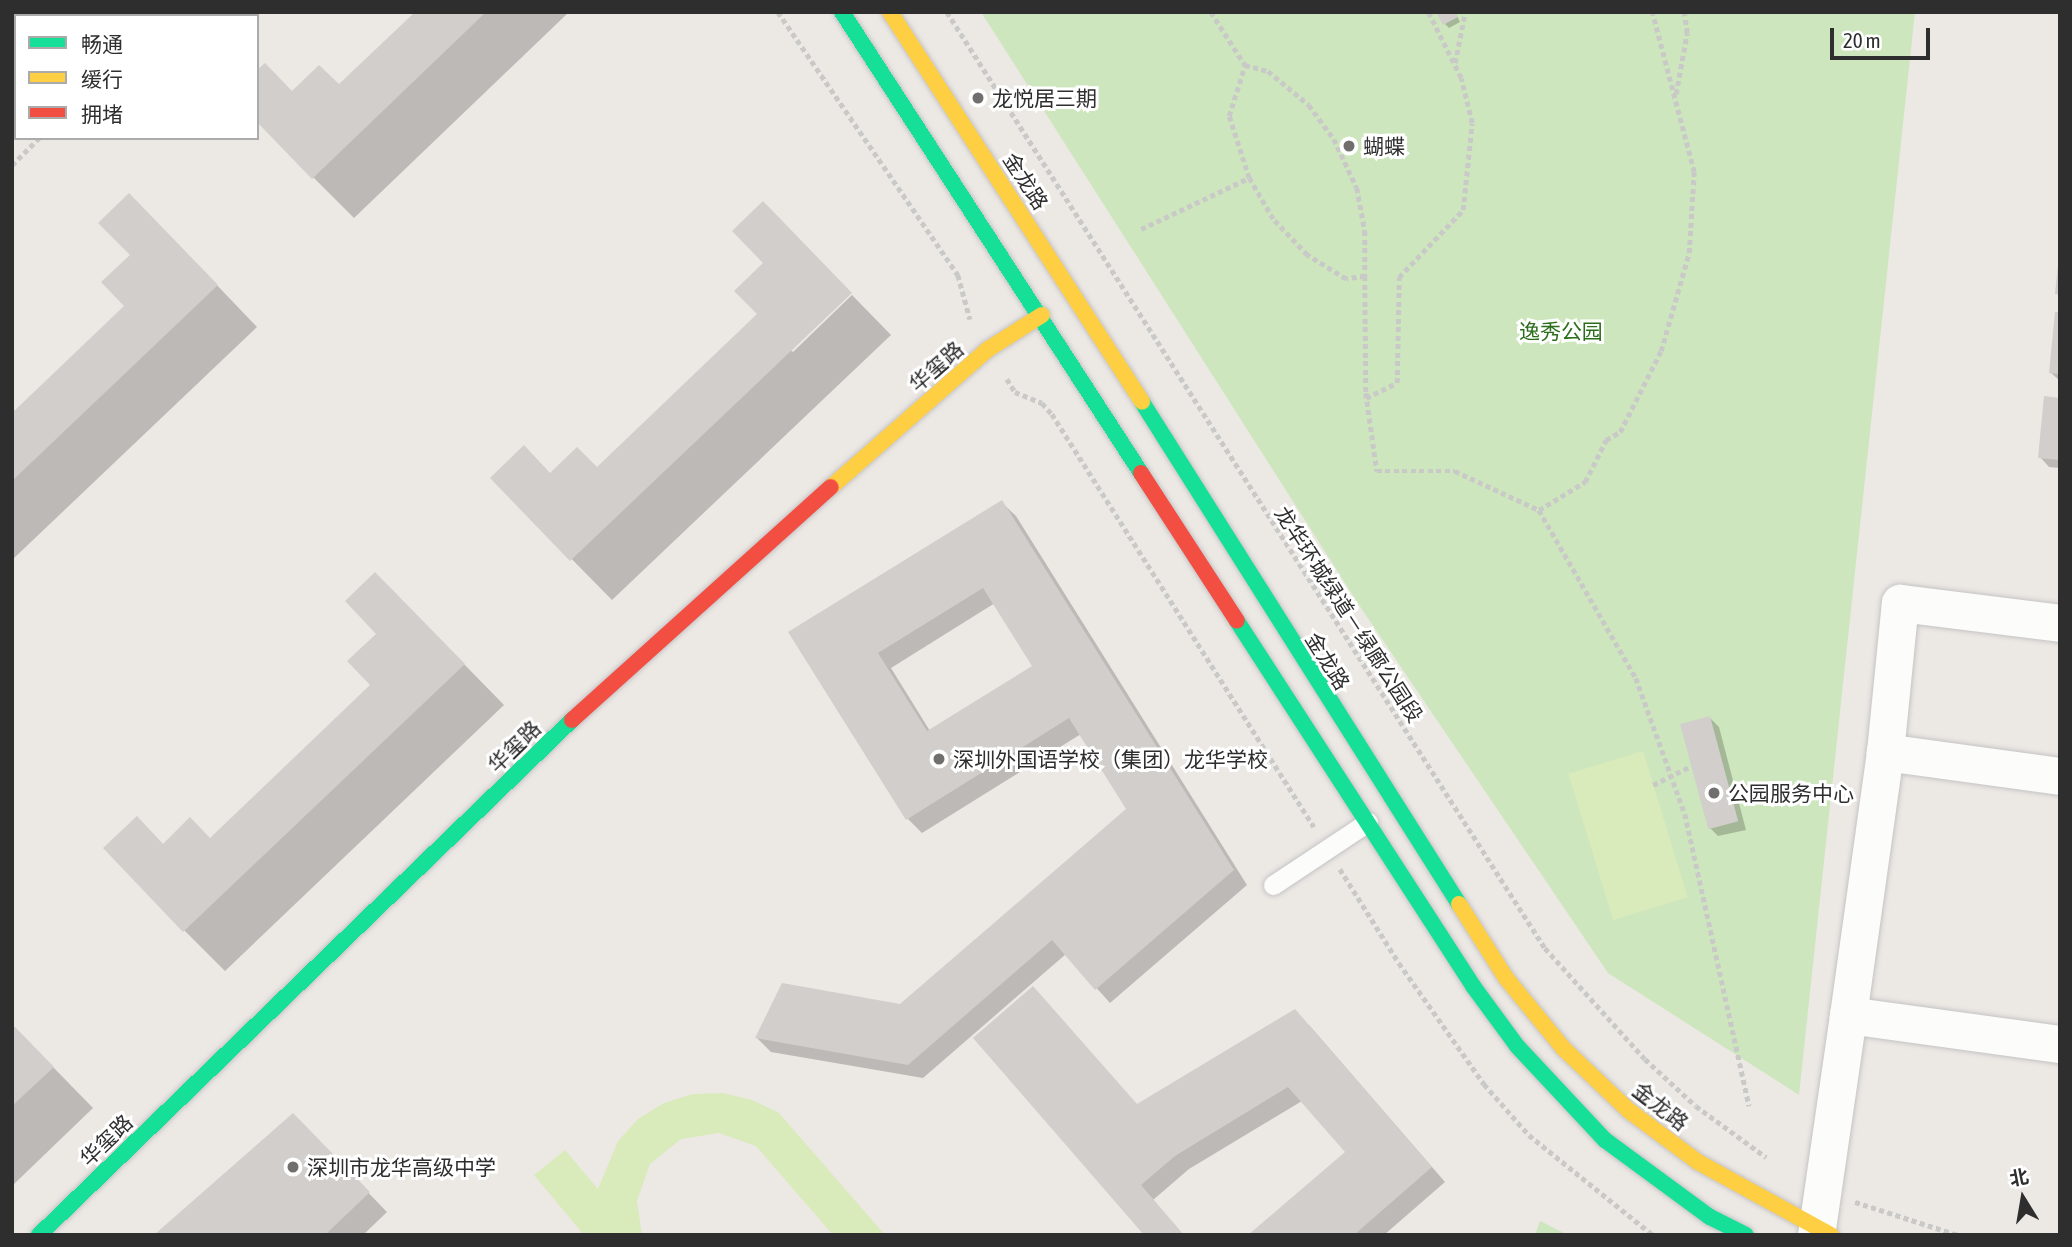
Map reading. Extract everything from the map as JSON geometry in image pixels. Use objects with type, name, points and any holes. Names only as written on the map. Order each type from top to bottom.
[{"type":"main road","points":[[842,12],[1042,315],[1473,986],[1560,1095],[1605,1140],[1662,1184],[1746,1235]]},
{"type":"main road","name":"金龙路","points":[[890,12],[1032,228],[1506,978],[1563,1048],[1628,1110],[1698,1162],[1822,1233]]},
{"type":"main road","name":"华玺路","points":[[39,1235],[641,653],[987,350],[1042,315]]},
{"type":"street","points":[[1822,1233],[1848,1015],[1885,752],[1900,603],[2060,623]]},
{"type":"street","points":[[1885,752],[2060,776]]},
{"type":"street","points":[[1848,1015],[2060,1044]]},
{"type":"lane","points":[[1273,885],[1368,822]]},
{"type":"path","points":[[778,12],[958,275],[964,309],[974,326]]},
{"type":"path","name":"龙华环城绿道－绿廊公园段","points":[[947,12],[1545,948],[1645,1059],[1696,1106],[1769,1159]]},
{"type":"path","points":[[1211,12],[1245,65],[1268,71],[1309,104],[1334,139],[1357,188],[1365,230],[1366,398],[1377,471],[1455,471],[1539,510],[1636,678],[1685,814],[1749,1106]]},
{"type":"path","points":[[1366,398],[1397,383],[1399,277],[1463,210],[1472,123],[1455,64],[1429,12]]},
{"type":"path","points":[[1455,64],[1465,12]]},
{"type":"path","points":[[1539,510],[1585,482],[1606,440],[1620,432],[1661,351],[1689,253],[1694,172],[1653,12]]},
{"type":"path","points":[[1675,95],[1687,33],[1684,12]]},
{"type":"path","points":[[1245,65],[1229,116],[1249,178],[1273,219],[1307,256],[1346,279],[1365,276]]},
{"type":"path","points":[[12,164],[37,140]]},
{"type":"path","points":[[1141,229],[1249,178]]},
{"type":"path","points":[[1006,377],[1015,392],[1042,403],[1052,414],[1318,833]]},
{"type":"path","points":[[1653,785],[1670,772],[1690,766]]},
{"type":"path","points":[[1851,1201],[1958,1235]]},
{"type":"green space","name":"逸秀公园","points":[[981,12],[1915,12],[1799,1095],[1608,973],[1359,605]]},
{"type":"green space","points":[[1643,751],[1688,897],[1613,920],[1568,774]]},
{"type":"green space","points":[[723,1093],[752,1100],[779,1113],[885,1235],[833,1235],[756,1146],[719,1133],[681,1139],[650,1164],[637,1201],[642,1235],[584,1235],[534,1175],[565,1150],[598,1189],[618,1141],[638,1119],[664,1103],[693,1094]]},
{"type":"green space","points":[[1540,1221],[1568,1235],[1535,1235]]},
{"type":"building","points":[[415,12],[486,12],[312,179],[259,124],[259,68],[265,63],[292,91],[319,65],[339,84]]},
{"type":"building","points":[[1436,12],[1455,12],[1458,17],[1443,25]]},
{"type":"building","points":[[129,193],[218,285],[12,481],[12,413],[124,306],[101,282],[130,255],[98,223]]},
{"type":"building","points":[[763,201],[852,293],[570,561],[490,478],[524,445],[550,473],[577,447],[597,467],[757,314],[734,291],[763,263],[732,231]]},
{"type":"building","points":[[2060,265],[2060,295],[2055,294]]},
{"type":"building","points":[[2055,312],[2060,312],[2060,374],[2049,373]]},
{"type":"building","points":[[2044,396],[2060,398],[2060,460],[2038,458]]},
{"type":"building","points":[[1002,500],[1234,870],[1095,990],[1052,940],[908,1065],[755,1038],[782,983],[900,1004],[1126,809],[1069,718],[906,820],[788,632]],"holes":[[[983,588],[1032,666],[927,731],[878,653]]]},
{"type":"building","points":[[375,572],[465,664],[183,932],[103,848],[137,816],[163,844],[190,817],[210,838],[370,685],[347,661],[376,634],[345,601]]},
{"type":"building","name":"公园服务中心","points":[[1710,716],[1738,821],[1708,829],[1680,724]]},
{"type":"building","points":[[1033,986],[1137,1104],[1295,1009],[1432,1167],[1354,1235],[1248,1235],[1345,1152],[1288,1087],[1175,1156],[1141,1185],[1184,1235],[1144,1235],[973,1038]]},
{"type":"building","points":[[12,1024],[54,1067],[12,1106]]},
{"type":"building","name":"深圳市龙华高级中学","points":[[293,1113],[370,1192],[325,1235],[154,1235]]},
{"type":"traffic: fast","points":[[842,12],[1141,473]]},
{"type":"traffic: fast","points":[[1142,402],[1459,904]]},
{"type":"traffic: fast","points":[[1237,621],[1473,986],[1517,1046],[1605,1140],[1710,1217],[1746,1235]]},
{"type":"traffic: fast","points":[[39,1235],[572,720]]},
{"type":"traffic: slow","points":[[890,12],[1142,402]]},
{"type":"traffic: slow","points":[[831,487],[987,350],[1042,315]]},
{"type":"traffic: slow","points":[[1459,904],[1506,978],[1563,1048],[1628,1110],[1698,1162],[1831,1235]]},
{"type":"traffic: jam","points":[[1141,473],[1237,621]]},
{"type":"traffic: jam","points":[[572,720],[831,487]]},
{"type":"place","name":"龙悦居三期","points":[[978,98]]},
{"type":"place","name":"蝴蝶","points":[[1349,146]]},
{"type":"place","name":"深圳外国语学校（集团）龙华学校","points":[[939,759]]},
{"type":"place","name":"公园服务中心","points":[[1714,793]]},
{"type":"place","name":"深圳市龙华高级中学","points":[[293,1167]]}]
